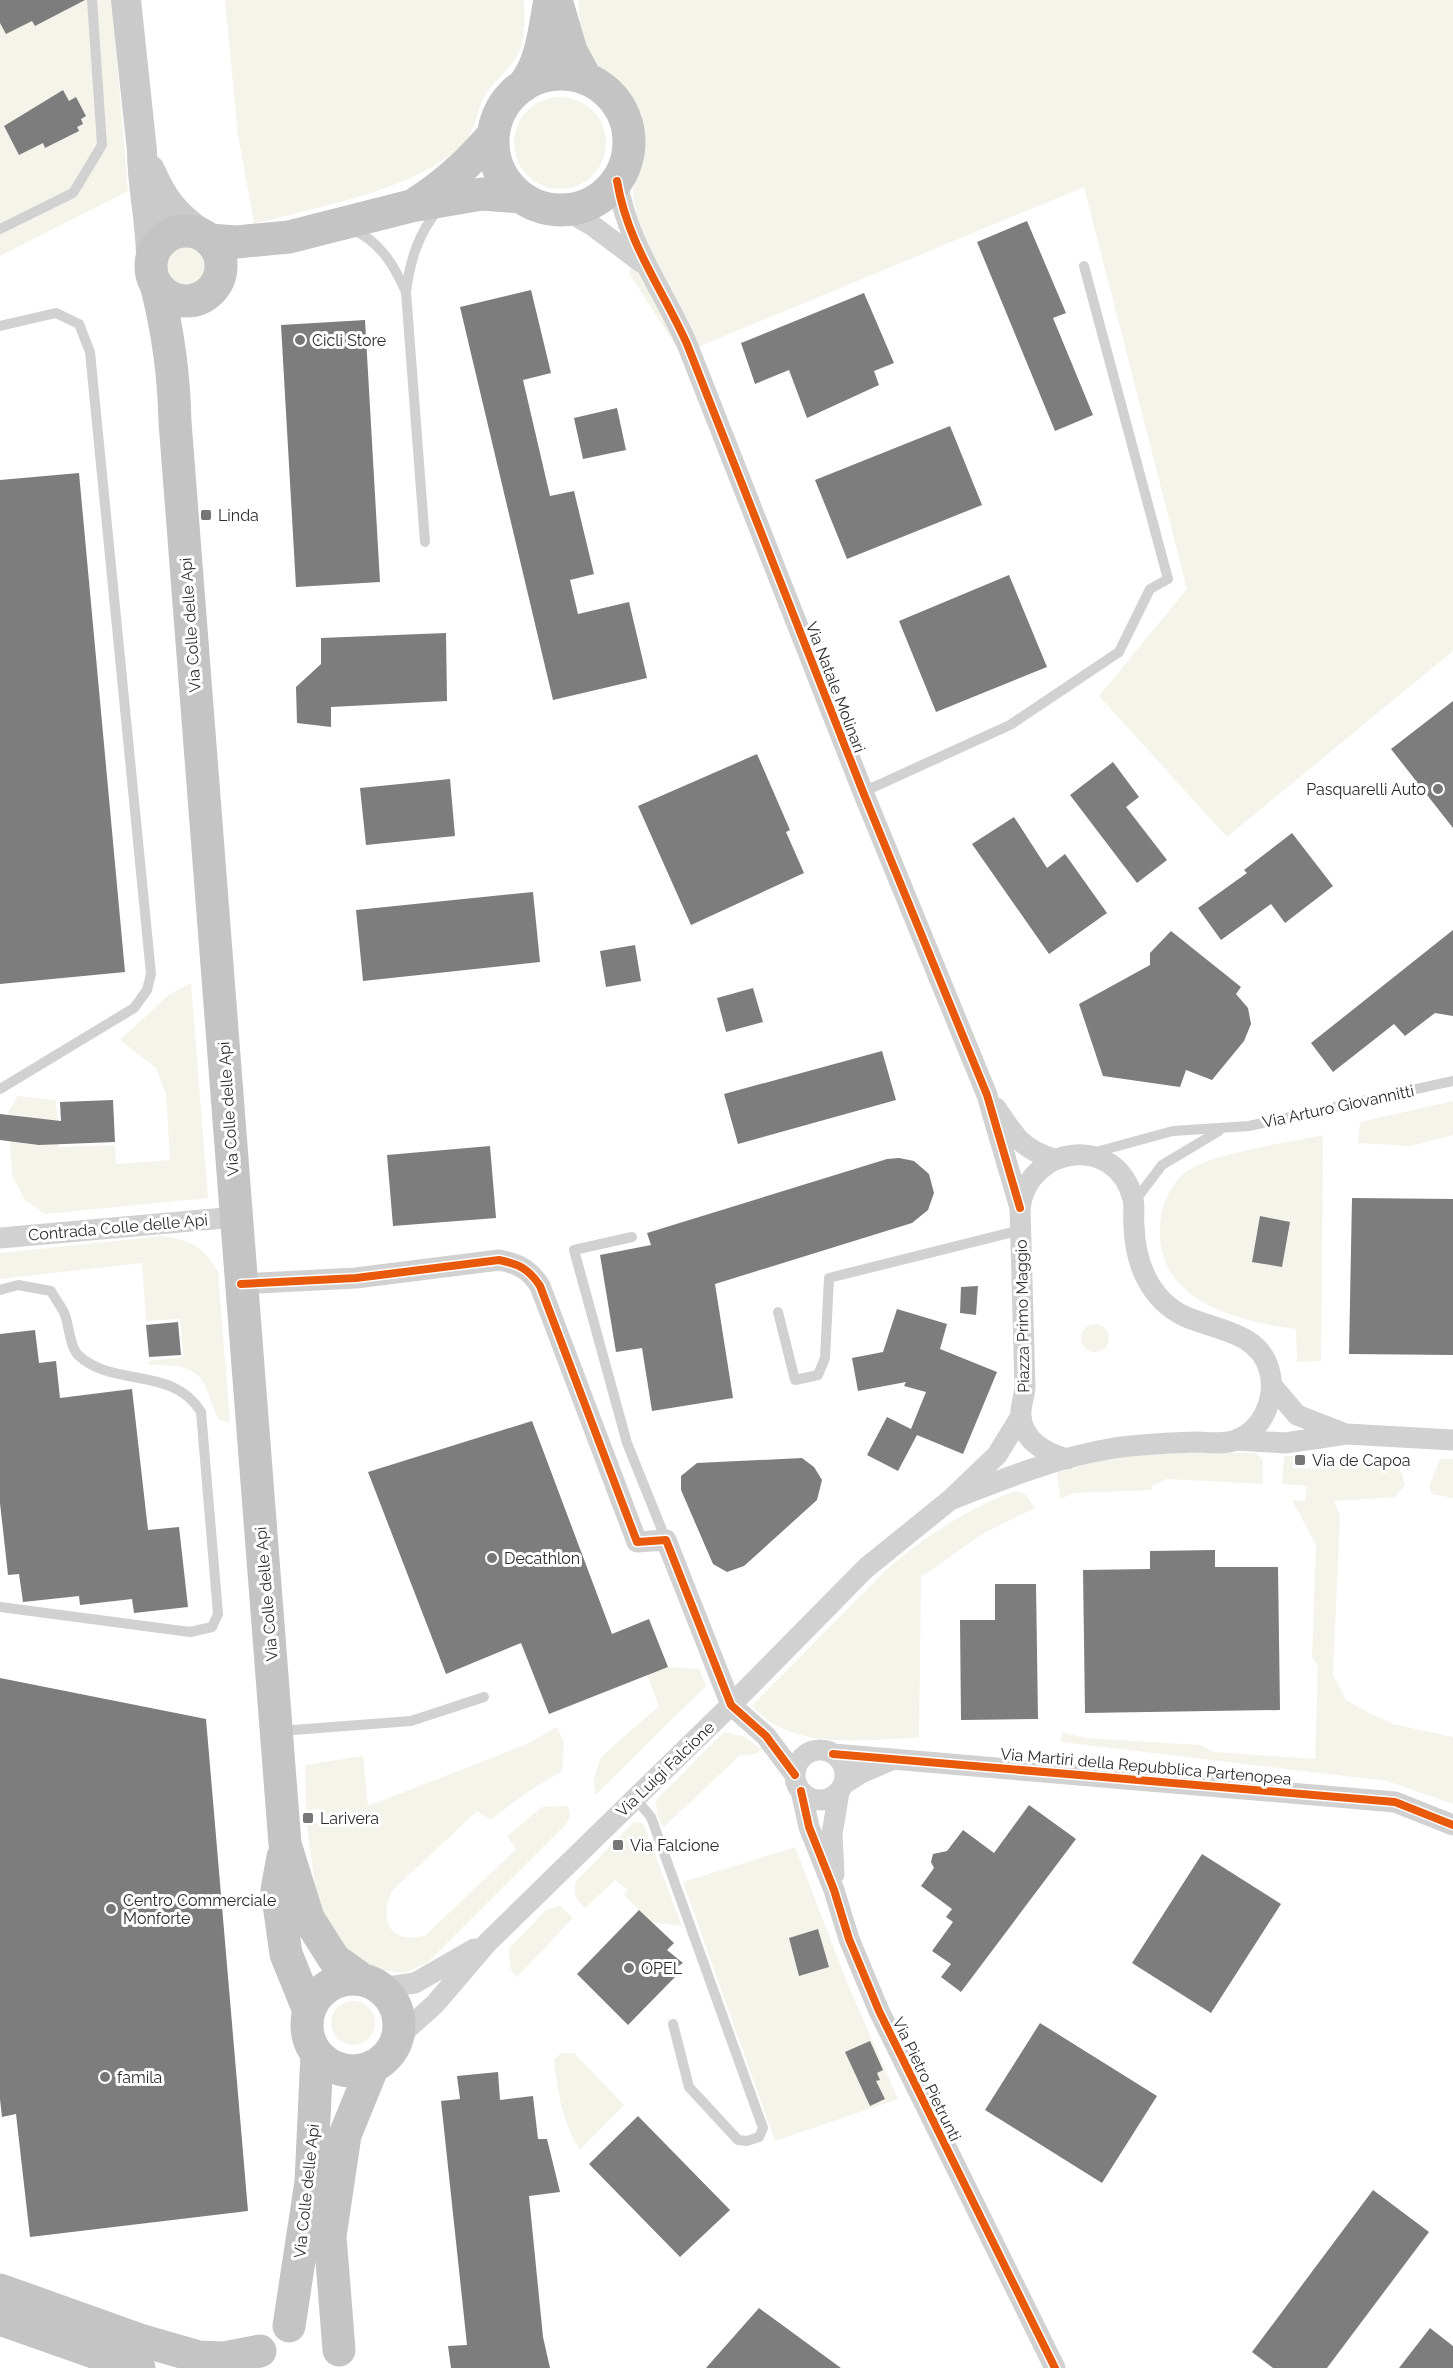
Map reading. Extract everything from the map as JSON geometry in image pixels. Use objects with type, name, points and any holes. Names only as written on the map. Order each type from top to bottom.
[{"type":"main road","points":[[520,197],[504,180],[494,158],[493,135],[498,116],[508,99],[531,76],[542,48],[550,0]]},
{"type":"main road","points":[[556,0],[571,51],[586,79]]},
{"type":"main road","points":[[289,237],[242,261],[204,296],[183,301],[163,292],[154,273],[160,243],[168,236],[178,232],[236,242],[289,237],[411,206],[482,195],[520,197],[542,207],[565,210],[585,206],[603,196],[617,181],[626,163],[629,143],[626,123],[617,104],[603,89],[586,79],[564,74],[543,76],[523,86]]},
{"type":"main road","points":[[411,206],[447,183],[470,162],[493,135]]},
{"type":"main road","points":[[205,236],[220,258],[216,284]]},
{"type":"main road","name":"Via Colle delle Api","points":[[154,273],[167,325],[174,375],[175,422],[285,1844],[308,1918],[334,1959],[371,1984]]},
{"type":"main road","name":"Via Colle delle Api","points":[[174,375],[191,325],[216,284]]},
{"type":"main road","name":"Via Colle delle Api","points":[[285,1844],[277,1890],[286,1954],[309,2011]]},
{"type":"main road","points":[[346,1979],[371,1984],[390,1998],[396,2010],[399,2025],[396,2039],[388,2055],[373,2066],[343,2070],[333,2066],[317,2054],[310,2041],[307,2026],[309,2011],[317,1996],[330,1985],[346,1979]]},
{"type":"main road","name":"Via Colle delle Api","points":[[290,2326],[310,2182],[317,2054]]},
{"type":"main road","name":"Via Colle delle Api","points":[[341,2359],[330,2236],[345,2135],[373,2066]]},
{"type":"main road","points":[[0,2290],[140,2340],[199,2357],[257,2359],[267,2340],[290,2326],[304,2326],[318,2330],[330,2338],[341,2359]]},
{"type":"main road","points":[[0,2319],[139,2368]]},
{"type":"street","name":"Via Colle delle Api","points":[[126,0],[142,151],[142,173],[152,234],[154,273]]},
{"type":"street","name":"Via Colle delle Api","points":[[142,151],[163,198],[177,216],[205,236]]},
{"type":"street","name":"Via Natale Molinari","points":[[617,181],[621,208],[644,264],[672,310],[687,344],[862,792],[987,1095],[1020,1208]]},
{"type":"street","name":"Via Natale Molinari","points":[[565,210],[593,226],[644,264]]},
{"type":"street","name":"Via Natale Molinari","points":[[987,1095],[1020,1143],[1033,1153],[1054,1159]]},
{"type":"street","points":[[1054,1159],[1088,1154],[1109,1163],[1119,1171],[1126,1181],[1133,1203],[1136,1252],[1151,1288],[1170,1307],[1185,1316],[1226,1329],[1248,1341],[1268,1365],[1274,1388],[1297,1415],[1347,1434]]},
{"type":"street","name":"Piazza Primo Maggio","points":[[1054,1159],[1041,1168],[1025,1188],[1020,1208],[1025,1388],[1021,1416],[1034,1442],[1048,1453],[1067,1459]]},
{"type":"street","name":"Contrada Colle delle Api","points":[[0,1238],[236,1217]]},
{"type":"street","points":[[241,1284],[356,1278],[499,1260],[516,1263],[530,1271],[540,1286],[637,1542],[666,1540],[730,1705]]},
{"type":"street","points":[[1237,1440],[1259,1421],[1271,1401],[1274,1388]]},
{"type":"street","name":"Via Luigi Falcione","points":[[396,2039],[435,2004],[488,1941],[730,1705],[866,1568],[950,1500],[997,1455],[1021,1416]]},
{"type":"street","points":[[1067,1459],[1112,1448],[1155,1443],[1237,1440],[1285,1443],[1347,1434],[1453,1440]]},
{"type":"street","name":"Via Luigi Falcione","points":[[950,1500],[1010,1476],[1067,1459]]},
{"type":"street","name":"Via Pietro Pietrunti","points":[[730,1705],[766,1736],[798,1783],[808,1827],[834,1890],[849,1939],[879,2011],[1055,2368]]},
{"type":"street","name":"Via Pietro Pietrunti","points":[[766,1736],[824,1752]]},
{"type":"street","points":[[824,1752],[844,1767],[841,1788],[824,1800],[816,1800],[798,1783],[801,1759],[824,1752]]},
{"type":"street","name":"Via Martiri della Repubblica Partenopea","points":[[824,1752],[856,1754],[891,1760],[1016,1768],[1395,1802],[1453,1825]]},
{"type":"street","name":"Via Martiri della Repubblica Partenopea","points":[[841,1788],[861,1773],[891,1760]]},
{"type":"street","name":"Via Pietro Pietrunti","points":[[834,1890],[832,1833],[841,1788]]},
{"type":"street","name":"Via Luigi Falcione","points":[[371,1984],[415,1983],[488,1941]]},
{"type":"lane","points":[[0,229],[73,193],[102,145],[92,0]]},
{"type":"lane","points":[[425,542],[406,292],[414,252],[433,216],[447,201]]},
{"type":"lane","points":[[339,224],[361,233],[381,249],[396,269],[406,292]]},
{"type":"lane","points":[[862,792],[1010,724],[1119,651],[1150,589],[1168,579],[1084,266]]},
{"type":"lane","points":[[0,326],[56,313],[79,324],[90,352],[152,974],[147,990],[134,1008],[0,1089]]},
{"type":"lane","name":"Via Arturo Giovannitti","points":[[1088,1154],[1173,1131],[1249,1126],[1453,1081]]},
{"type":"lane","name":"Via Arturo Giovannitti","points":[[1133,1203],[1162,1165],[1222,1129]]},
{"type":"lane","points":[[778,1312],[795,1380],[818,1376],[825,1358],[830,1278],[1021,1230]]},
{"type":"lane","points":[[632,1237],[574,1250],[627,1443],[666,1540]]},
{"type":"lane","points":[[0,1290],[18,1285],[51,1292],[64,1312],[77,1353],[97,1368],[179,1388],[193,1398],[201,1412],[218,1614],[212,1627],[190,1632],[0,1607]]},
{"type":"lane","points":[[277,1731],[411,1721],[484,1697]]},
{"type":"lane","points":[[635,1798],[651,1816],[763,2128],[759,2137],[747,2141],[738,2140],[689,2087],[673,2024]]},
{"type":"shaded area","points":[[0,0],[112,0],[128,191],[0,256]]},
{"type":"shaded area","points":[[225,0],[524,0],[524,32],[517,56],[484,97],[470,135],[448,156],[425,171],[368,194],[254,224],[238,135]]},
{"type":"shaded area","points":[[578,0],[1453,0],[1453,651],[1227,837],[1099,696],[1187,589],[1084,187],[681,354],[629,273],[641,229],[633,199],[633,176],[643,145],[640,122],[624,87],[596,67],[581,36]]},
{"type":"shaded area","points":[[560,97],[577,101],[592,111],[602,126],[606,143],[602,160],[592,175],[577,185],[560,189],[543,185],[528,175],[518,160],[514,143],[518,126],[528,111],[543,101]]},
{"type":"shaded area","points":[[186,247],[199,253],[205,266],[199,279],[186,285],[173,279],[167,266],[173,253]]},
{"type":"shaded area","points":[[191,983],[208,1198],[45,1214],[25,1200],[12,1175],[8,1112],[18,1096],[56,1100],[59,1147],[115,1145],[116,1164],[170,1160],[166,1094],[156,1068],[120,1040],[170,994]]},
{"type":"shaded area","points":[[1453,1101],[1453,1135],[1411,1146],[1358,1143],[1360,1122]]},
{"type":"shaded area","points":[[1323,1135],[1321,1361],[1297,1362],[1296,1329],[1246,1320],[1222,1311],[1200,1300],[1182,1286],[1168,1268],[1161,1245],[1161,1217],[1174,1185],[1182,1175],[1199,1164],[1233,1153]]},
{"type":"shaded area","points":[[163,1236],[196,1246],[207,1256],[218,1272],[230,1423],[218,1419],[207,1391],[197,1374],[180,1367],[150,1365],[149,1361],[184,1357],[180,1319],[146,1321],[142,1263],[0,1279],[0,1253]]},
{"type":"shaded area","points":[[1095,1324],[1105,1328],[1109,1338],[1105,1348],[1095,1352],[1085,1348],[1081,1338],[1085,1328]]},
{"type":"shaded area","points":[[1176,1453],[1256,1453],[1263,1460],[1263,1484],[1167,1479],[1153,1485],[1151,1490],[1074,1493],[1060,1499],[1057,1473],[1113,1457]]},
{"type":"shaded area","points":[[1284,1456],[1293,1456],[1293,1468],[1320,1469],[1322,1456],[1388,1457],[1402,1474],[1405,1485],[1395,1497],[1334,1501],[1340,1516],[1333,1675],[1346,1700],[1373,1715],[1393,1724],[1453,1737],[1453,1804],[1387,1781],[1061,1742],[1062,1732],[1085,1738],[1200,1745],[1214,1752],[1315,1759],[1318,1666],[1312,1657],[1316,1545],[1292,1500],[1305,1501],[1307,1486],[1282,1484]]},
{"type":"shaded area","points":[[1440,1459],[1453,1459],[1453,1498],[1432,1494],[1429,1487]]},
{"type":"shaded area","points":[[1016,1491],[1026,1495],[1035,1508],[984,1533],[921,1577],[919,1738],[830,1740],[808,1737],[787,1731],[768,1721],[752,1706],[886,1570],[931,1535],[981,1506]]},
{"type":"shaded area","points":[[668,1667],[699,1669],[706,1686],[595,1795],[594,1778],[601,1757],[659,1706],[647,1675]]},
{"type":"shaded area","points":[[557,1727],[564,1743],[562,1771],[529,1791],[490,1820],[477,1811],[392,1891],[386,1912],[387,1921],[396,1934],[404,1937],[426,1935],[516,1849],[507,1836],[542,1807],[568,1806],[570,1814],[567,1823],[427,1963],[404,1973],[365,1968],[328,1932],[316,1894],[307,1825],[322,1823],[322,1809],[306,1810],[305,1765],[363,1756],[368,1806],[527,1744]]},
{"type":"shaded area","points":[[724,1732],[743,1736],[762,1749],[756,1754],[740,1755],[663,1828],[657,1815],[656,1800]]},
{"type":"shaded area","points":[[634,1822],[643,1823],[682,1926],[652,1922],[624,1895],[628,1890],[615,1880],[585,1908],[577,1899],[576,1881]]},
{"type":"shaded area","points":[[795,1847],[848,1985],[898,2099],[775,2141],[683,1882]]},
{"type":"shaded area","points":[[560,1906],[573,1918],[517,1977],[510,1968],[509,1949],[547,1909]]},
{"type":"shaded area","points":[[353,2001],[368,2008],[375,2023],[368,2038],[353,2045],[338,2038],[331,2023],[338,2008]]},
{"type":"shaded area","points":[[561,2053],[574,2053],[624,2105],[580,2150],[569,2128],[559,2095],[554,2060]]},
{"type":"building","points":[[0,0],[85,0],[35,26],[32,21],[6,34],[0,23]]},
{"type":"building","points":[[63,90],[69,101],[76,97],[86,116],[81,119],[83,124],[77,127],[79,131],[45,148],[43,143],[19,155],[4,126]]},
{"type":"building","points":[[1027,221],[1066,313],[1053,318],[1093,415],[1055,431],[977,242]]},
{"type":"building","points":[[531,290],[551,373],[523,380],[550,496],[574,491],[594,574],[570,580],[578,614],[629,602],[647,678],[553,700],[460,307]]},
{"type":"building","points":[[864,293],[894,363],[874,371],[879,385],[807,418],[789,370],[755,384],[741,343]]},
{"type":"building","points":[[365,320],[380,582],[296,587],[281,325]]},
{"type":"building","points":[[617,408],[626,450],[583,459],[574,418]]},
{"type":"building","points":[[950,426],[982,505],[847,559],[815,480]]},
{"type":"building","points":[[79,473],[125,972],[0,984],[0,480]]},
{"type":"building","points":[[1009,575],[1047,667],[936,712],[899,621]]},
{"type":"building","points":[[446,633],[447,701],[331,707],[331,727],[297,723],[296,687],[321,664],[321,638]]},
{"type":"building","name":"Pasquarelli Auto","points":[[1453,701],[1453,828],[1391,749]]},
{"type":"building","points":[[757,754],[790,830],[786,832],[804,873],[691,925],[638,806]]},
{"type":"building","points":[[1113,762],[1139,797],[1126,807],[1167,860],[1137,883],[1070,795]]},
{"type":"building","points":[[450,779],[455,836],[366,845],[360,788]]},
{"type":"building","points":[[1014,817],[1047,868],[1065,854],[1107,913],[1049,954],[972,844]]},
{"type":"building","points":[[1292,833],[1333,886],[1285,923],[1271,904],[1221,940],[1198,908],[1247,873],[1244,870]]},
{"type":"building","points":[[533,892],[540,962],[363,981],[356,910]]},
{"type":"building","points":[[1453,930],[1453,1016],[1435,1013],[1405,1036],[1394,1024],[1333,1072],[1311,1043]]},
{"type":"building","points":[[1171,931],[1241,987],[1236,994],[1248,1008],[1251,1024],[1244,1041],[1212,1080],[1186,1070],[1180,1087],[1103,1076],[1079,1004],[1150,965],[1150,953]]},
{"type":"building","points":[[635,945],[641,981],[606,987],[600,951]]},
{"type":"building","points":[[753,988],[763,1022],[726,1032],[717,998]]},
{"type":"building","points":[[882,1051],[896,1100],[738,1144],[724,1094]]},
{"type":"building","points":[[113,1100],[115,1142],[39,1145],[0,1140],[0,1114],[61,1121],[60,1102]]},
{"type":"building","points":[[490,1146],[496,1218],[393,1226],[387,1155]]},
{"type":"building","points":[[899,1158],[914,1161],[929,1174],[934,1193],[928,1210],[912,1223],[715,1284],[733,1398],[652,1411],[642,1348],[616,1352],[600,1255],[651,1245],[647,1233],[887,1159]]},
{"type":"building","points":[[1352,1198],[1453,1199],[1453,1355],[1349,1354]]},
{"type":"building","points":[[1260,1216],[1290,1222],[1282,1267],[1252,1262]]},
{"type":"building","points":[[978,1286],[976,1315],[960,1313],[961,1287]]},
{"type":"building","points":[[897,1309],[947,1324],[940,1349],[997,1372],[963,1454],[917,1435],[898,1471],[867,1455],[887,1417],[911,1429],[926,1392],[904,1386],[906,1382],[858,1391],[852,1358],[883,1352]]},
{"type":"building","points":[[178,1322],[181,1355],[149,1357],[146,1325]]},
{"type":"building","points":[[35,1330],[39,1363],[56,1361],[60,1398],[132,1389],[148,1530],[179,1527],[188,1607],[134,1613],[132,1599],[80,1605],[79,1596],[23,1602],[19,1574],[8,1575],[0,1503],[0,1334]]},
{"type":"building","name":"Decathlon","points":[[532,1421],[612,1634],[649,1619],[668,1667],[549,1714],[521,1643],[446,1674],[368,1472]]},
{"type":"building","points":[[802,1458],[814,1467],[822,1480],[817,1500],[744,1566],[727,1572],[713,1564],[681,1490],[681,1476],[697,1463]]},
{"type":"building","points":[[1215,1550],[1215,1567],[1278,1567],[1280,1710],[1085,1713],[1083,1570],[1150,1569],[1150,1551]]},
{"type":"building","points":[[995,1584],[1036,1584],[1038,1719],[961,1720],[960,1620],[995,1620]]},
{"type":"building","name":"Centro Commerciale Monforte","points":[[0,1678],[206,1719],[248,2211],[30,2237],[16,2114],[2,2117],[0,2099]]},
{"type":"building","points":[[1029,1805],[1076,1839],[961,1992],[941,1977],[951,1964],[932,1951],[953,1922],[946,1917],[952,1909],[921,1886],[934,1868],[931,1862],[933,1854],[947,1851],[963,1830],[994,1853]]},
{"type":"building","points":[[1202,1854],[1281,1904],[1211,2013],[1132,1963]]},
{"type":"building","name":"OPEL","points":[[639,1910],[674,1943],[667,1950],[683,1963],[671,1971],[675,1977],[628,2025],[577,1974]]},
{"type":"building","points":[[818,1929],[829,1967],[799,1976],[789,1938]]},
{"type":"building","points":[[1040,2023],[1157,2096],[1102,2183],[985,2110]]},
{"type":"building","points":[[870,2041],[883,2070],[877,2073],[880,2080],[876,2081],[885,2099],[870,2106],[845,2052]]},
{"type":"building","points":[[498,2072],[500,2100],[533,2096],[538,2139],[547,2139],[560,2192],[529,2196],[543,2337],[550,2368],[451,2368],[448,2346],[467,2345],[441,2101],[460,2099],[457,2076]]},
{"type":"building","points":[[638,2116],[730,2210],[680,2257],[589,2164]]},
{"type":"building","points":[[1373,2190],[1429,2232],[1327,2368],[1273,2368],[1252,2352]]},
{"type":"building","points":[[759,2308],[841,2368],[706,2368]]},
{"type":"building","points":[[1430,2328],[1453,2346],[1453,2368],[1399,2368]]},
{"type":"cycle path","points":[[617,181],[622,204],[637,245],[687,344],[863,792],[987,1095],[1020,1208]]},
{"type":"cycle path","points":[[241,1284],[356,1278],[499,1260],[512,1263],[532,1275],[540,1286],[637,1542],[666,1540],[731,1705],[766,1736],[795,1775]]},
{"type":"cycle path","points":[[833,1754],[1395,1802],[1453,1825]]},
{"type":"cycle path","points":[[801,1791],[809,1827],[834,1890],[849,1939],[879,2011],[1055,2368]]},
{"type":"place","name":"Cicli Store","points":[[300,340]]},
{"type":"place","name":"Linda","points":[[206,515]]},
{"type":"place","name":"Pasquarelli Auto","points":[[1438,789]]},
{"type":"place","name":"Via de Capoa","points":[[1300,1460]]},
{"type":"place","name":"Decathlon","points":[[492,1558]]},
{"type":"place","name":"Larivera","points":[[308,1818]]},
{"type":"place","name":"Via Falcione","points":[[618,1845]]},
{"type":"place","name":"Centro Commerciale Monforte","points":[[111,1909]]},
{"type":"place","name":"OPEL","points":[[629,1968]]},
{"type":"place","name":"famila","points":[[105,2077]]}]
